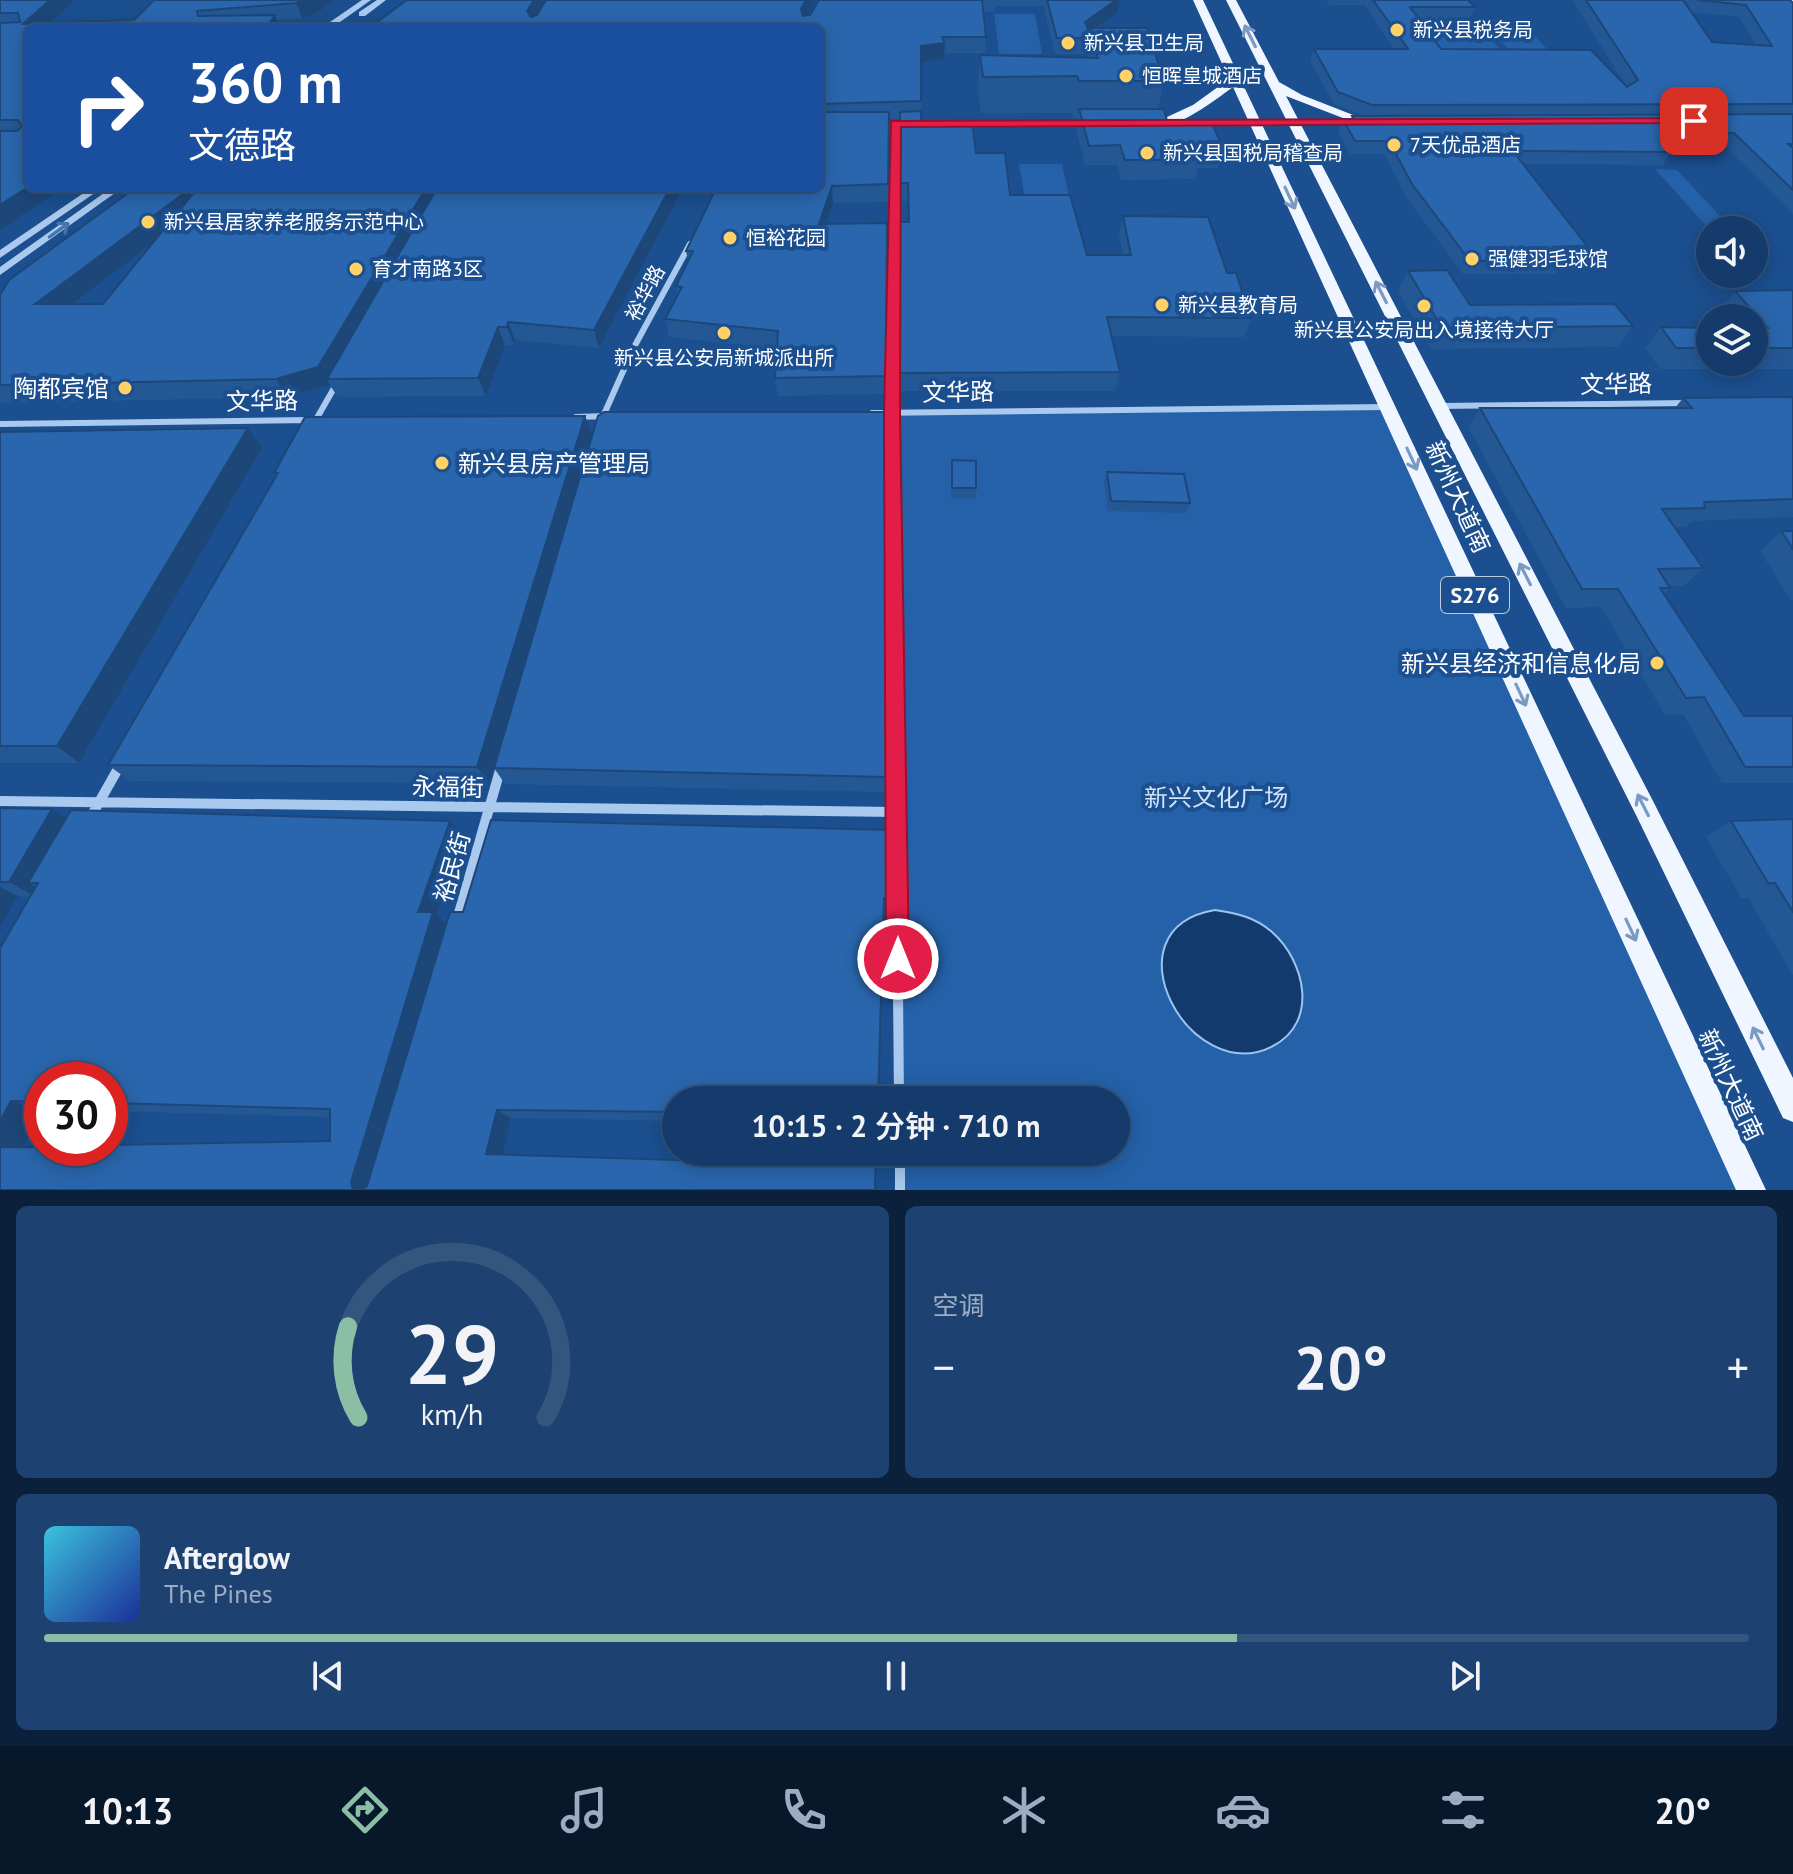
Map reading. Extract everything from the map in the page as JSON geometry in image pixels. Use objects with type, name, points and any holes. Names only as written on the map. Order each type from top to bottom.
[{"type":"main road","name":"新州大道南","points":[[1231,0],[1645,809],[1793,1108]]},
{"type":"main road","name":"新州大道南","points":[[1196,3],[1255,122],[1751,1190]]},
{"type":"main road","points":[[1160,123],[1197,108],[1235,80]]},
{"type":"main road","points":[[1275,85],[1298,98],[1365,122]]},
{"type":"street","points":[[332,24],[367,0]]},
{"type":"street","points":[[348,24],[382,0]]},
{"type":"street","points":[[1202,123],[1381,122]]},
{"type":"street","points":[[895,123],[892,413],[899,1086]]},
{"type":"street","points":[[880,124],[910,123]]},
{"type":"street","points":[[953,123],[1100,123]]},
{"type":"street","points":[[1145,123],[1188,123]]},
{"type":"street","points":[[0,255],[91,192]]},
{"type":"street","points":[[0,272],[111,192]]},
{"type":"street","name":"裕华路","points":[[603,417],[633,349],[691,242]]},
{"type":"street","points":[[307,434],[338,379]]},
{"type":"street","name":"文华路","points":[[1439,406],[1701,403]]},
{"type":"street","name":"文华路","points":[[861,413],[1388,407]]},
{"type":"street","points":[[571,417],[618,416]]},
{"type":"street","points":[[599,430],[603,417]]},
{"type":"street","name":"文华路","points":[[0,424],[331,420]]},
{"type":"street","points":[[84,830],[129,749]]},
{"type":"street","name":"裕民街","points":[[455,927],[506,752]]},
{"type":"street","name":"永福街","points":[[0,801],[896,812]]},
{"type":"street","points":[[900,1166],[900,1190]]},
{"type":"green space","points":[[994,14],[1035,14],[1042,54],[999,54]]},
{"type":"green space","points":[[1482,20],[1519,20],[1548,50],[1509,50]]},
{"type":"green space","points":[[1415,24],[1479,24],[1503,53],[1437,53]]},
{"type":"green space","points":[[1019,164],[1062,164],[1071,206],[1026,206]]},
{"type":"green space","points":[[1655,169],[1677,170],[1720,216],[1697,216]]},
{"type":"green space","name":"新兴文化广场","points":[[1388,407],[1751,1190],[900,1190],[900,1166],[1130,1166],[1130,1086],[899,1086],[892,413]]},
{"type":"shaded area","points":[[1215,910],[1238,914],[1259,923],[1272,932],[1293,959],[1299,974],[1302,1007],[1288,1035],[1273,1046],[1242,1053],[1213,1046],[1189,1027],[1171,1001],[1162,973],[1165,945],[1182,923]]},
{"type":"building","points":[[0,0],[50,0],[23,24],[134,20],[154,0],[305,0],[197,11],[198,16],[275,15],[269,24],[24,24],[24,190],[0,205],[0,131],[17,131],[22,126],[18,120],[0,120],[0,23],[20,22],[18,13],[0,13]]},
{"type":"building","points":[[407,0],[534,0],[527,11],[531,17],[537,15],[546,0],[806,0],[801,9],[803,16],[810,15],[819,0],[982,0],[986,37],[942,37],[945,43],[921,46],[921,101],[824,104],[824,24],[374,24]]},
{"type":"building","points":[[1047,0],[1116,0],[1085,22],[1090,38],[1057,38]]},
{"type":"building","points":[[1373,0],[1468,0],[1475,7],[1410,7],[1441,49],[1591,50],[1627,87],[1638,80],[1586,0],[1683,0],[1712,42],[1772,46],[1746,5],[1697,0],[1790,0],[1793,3],[1793,104],[1372,105],[1338,92],[1314,49],[1408,49]]},
{"type":"building","points":[[1091,28],[1147,28],[1164,81],[1079,81],[1077,76],[983,77],[980,55],[1098,58]]},
{"type":"building","points":[[1079,109],[1164,109],[1167,121],[1211,121],[1223,148],[1196,148],[1200,160],[1125,160],[1120,145],[1089,146]]},
{"type":"building","points":[[921,111],[921,121],[972,121],[976,153],[1005,153],[1010,195],[1070,195],[1087,255],[1131,255],[1123,216],[1208,217],[1227,273],[1236,273],[1251,318],[1107,317],[1120,372],[898,373],[900,222],[909,222],[908,183],[900,183],[900,112]]},
{"type":"building","points":[[824,112],[889,112],[888,184],[832,186],[819,224],[887,223],[886,376],[775,378],[778,331],[665,319],[682,287],[676,286],[693,251],[686,251],[714,192],[824,192]]},
{"type":"building","points":[[1793,114],[1793,144],[1788,144],[1793,148],[1793,190],[1734,133],[1662,132],[1671,141],[1661,141],[1671,152],[1513,151],[1587,246],[1553,247],[1564,260],[1470,261],[1412,184],[1389,141],[1355,141],[1343,119],[1354,119],[1352,116]]},
{"type":"building","points":[[130,192],[186,192],[35,304],[103,304],[194,192],[424,192],[318,367],[276,379],[0,385],[0,295],[9,280]]},
{"type":"building","points":[[435,192],[668,192],[594,330],[508,322],[507,327],[498,327],[478,378],[327,379]]},
{"type":"building","points":[[1447,270],[1470,305],[1615,304],[1633,326],[1442,328],[1408,271]]},
{"type":"building","points":[[1793,290],[1793,348],[1768,348],[1768,304],[1747,304],[1735,291]]},
{"type":"building","points":[[1661,327],[1696,328],[1696,348],[1676,348]]},
{"type":"building","points":[[1793,397],[1793,499],[1704,502],[1705,508],[1662,509],[1703,568],[1658,569],[1670,588],[1660,588],[1744,716],[1793,716],[1793,767],[1745,767],[1704,697],[1686,698],[1618,589],[1582,589],[1480,408],[1692,408],[1683,398]]},
{"type":"building","points":[[604,412],[884,412],[887,777],[494,768],[598,416]]},
{"type":"building","points":[[585,416],[477,767],[108,765],[278,473],[274,473],[305,417]]},
{"type":"building","points":[[248,428],[57,746],[0,746],[0,432]]},
{"type":"building","points":[[952,460],[976,461],[976,488],[952,488]]},
{"type":"building","points":[[1107,472],[1184,474],[1190,503],[1111,501]]},
{"type":"building","points":[[1781,531],[1793,531],[1793,549]]},
{"type":"building","points":[[0,808],[52,809],[9,882],[0,882]]},
{"type":"building","points":[[71,810],[450,821],[418,912],[433,912],[351,1182],[356,1190],[0,1190],[0,1147],[24,1147],[24,1166],[128,1166],[128,1145],[330,1141],[330,1109],[128,1103],[128,1062],[24,1062],[24,1101],[11,1101],[0,1121],[0,948],[38,883],[28,883]]},
{"type":"building","points":[[1793,819],[1793,912],[1775,883],[1768,883],[1731,821]]},
{"type":"building","points":[[491,820],[888,830],[889,898],[884,898],[878,1086],[662,1086],[662,1112],[497,1110],[486,1154],[662,1160],[662,1166],[876,1166],[875,1190],[363,1190],[367,1186],[450,912],[463,912]]},
{"type":"place","name":"新兴县税务局","points":[[1397,30]]},
{"type":"place","name":"新兴县卫生局","points":[[1068,43]]},
{"type":"place","name":"恒晖皇城酒店","points":[[1126,76]]},
{"type":"place","name":"7天优品酒店","points":[[1394,145]]},
{"type":"place","name":"新兴县国税局稽查局","points":[[1147,153]]},
{"type":"place","name":"新兴县居家养老服务示范中心","points":[[148,222]]},
{"type":"place","name":"恒裕花园","points":[[730,238]]},
{"type":"place","name":"强健羽毛球馆","points":[[1472,259]]},
{"type":"place","name":"育才南路3区","points":[[356,269]]},
{"type":"place","name":"新兴县教育局","points":[[1162,305]]},
{"type":"place","name":"新兴县公安局出入境接待大厅","points":[[1424,306]]},
{"type":"place","name":"新兴县公安局新城派出所","points":[[724,333]]},
{"type":"place","name":"陶都宾馆","points":[[125,388]]},
{"type":"place","name":"新兴县房产管理局","points":[[442,463]]},
{"type":"place","name":"新兴县经济和信息化局","points":[[1657,663]]},
{"type":"route","points":[[898,959],[892,413],[895,123],[1694,121]]}]
